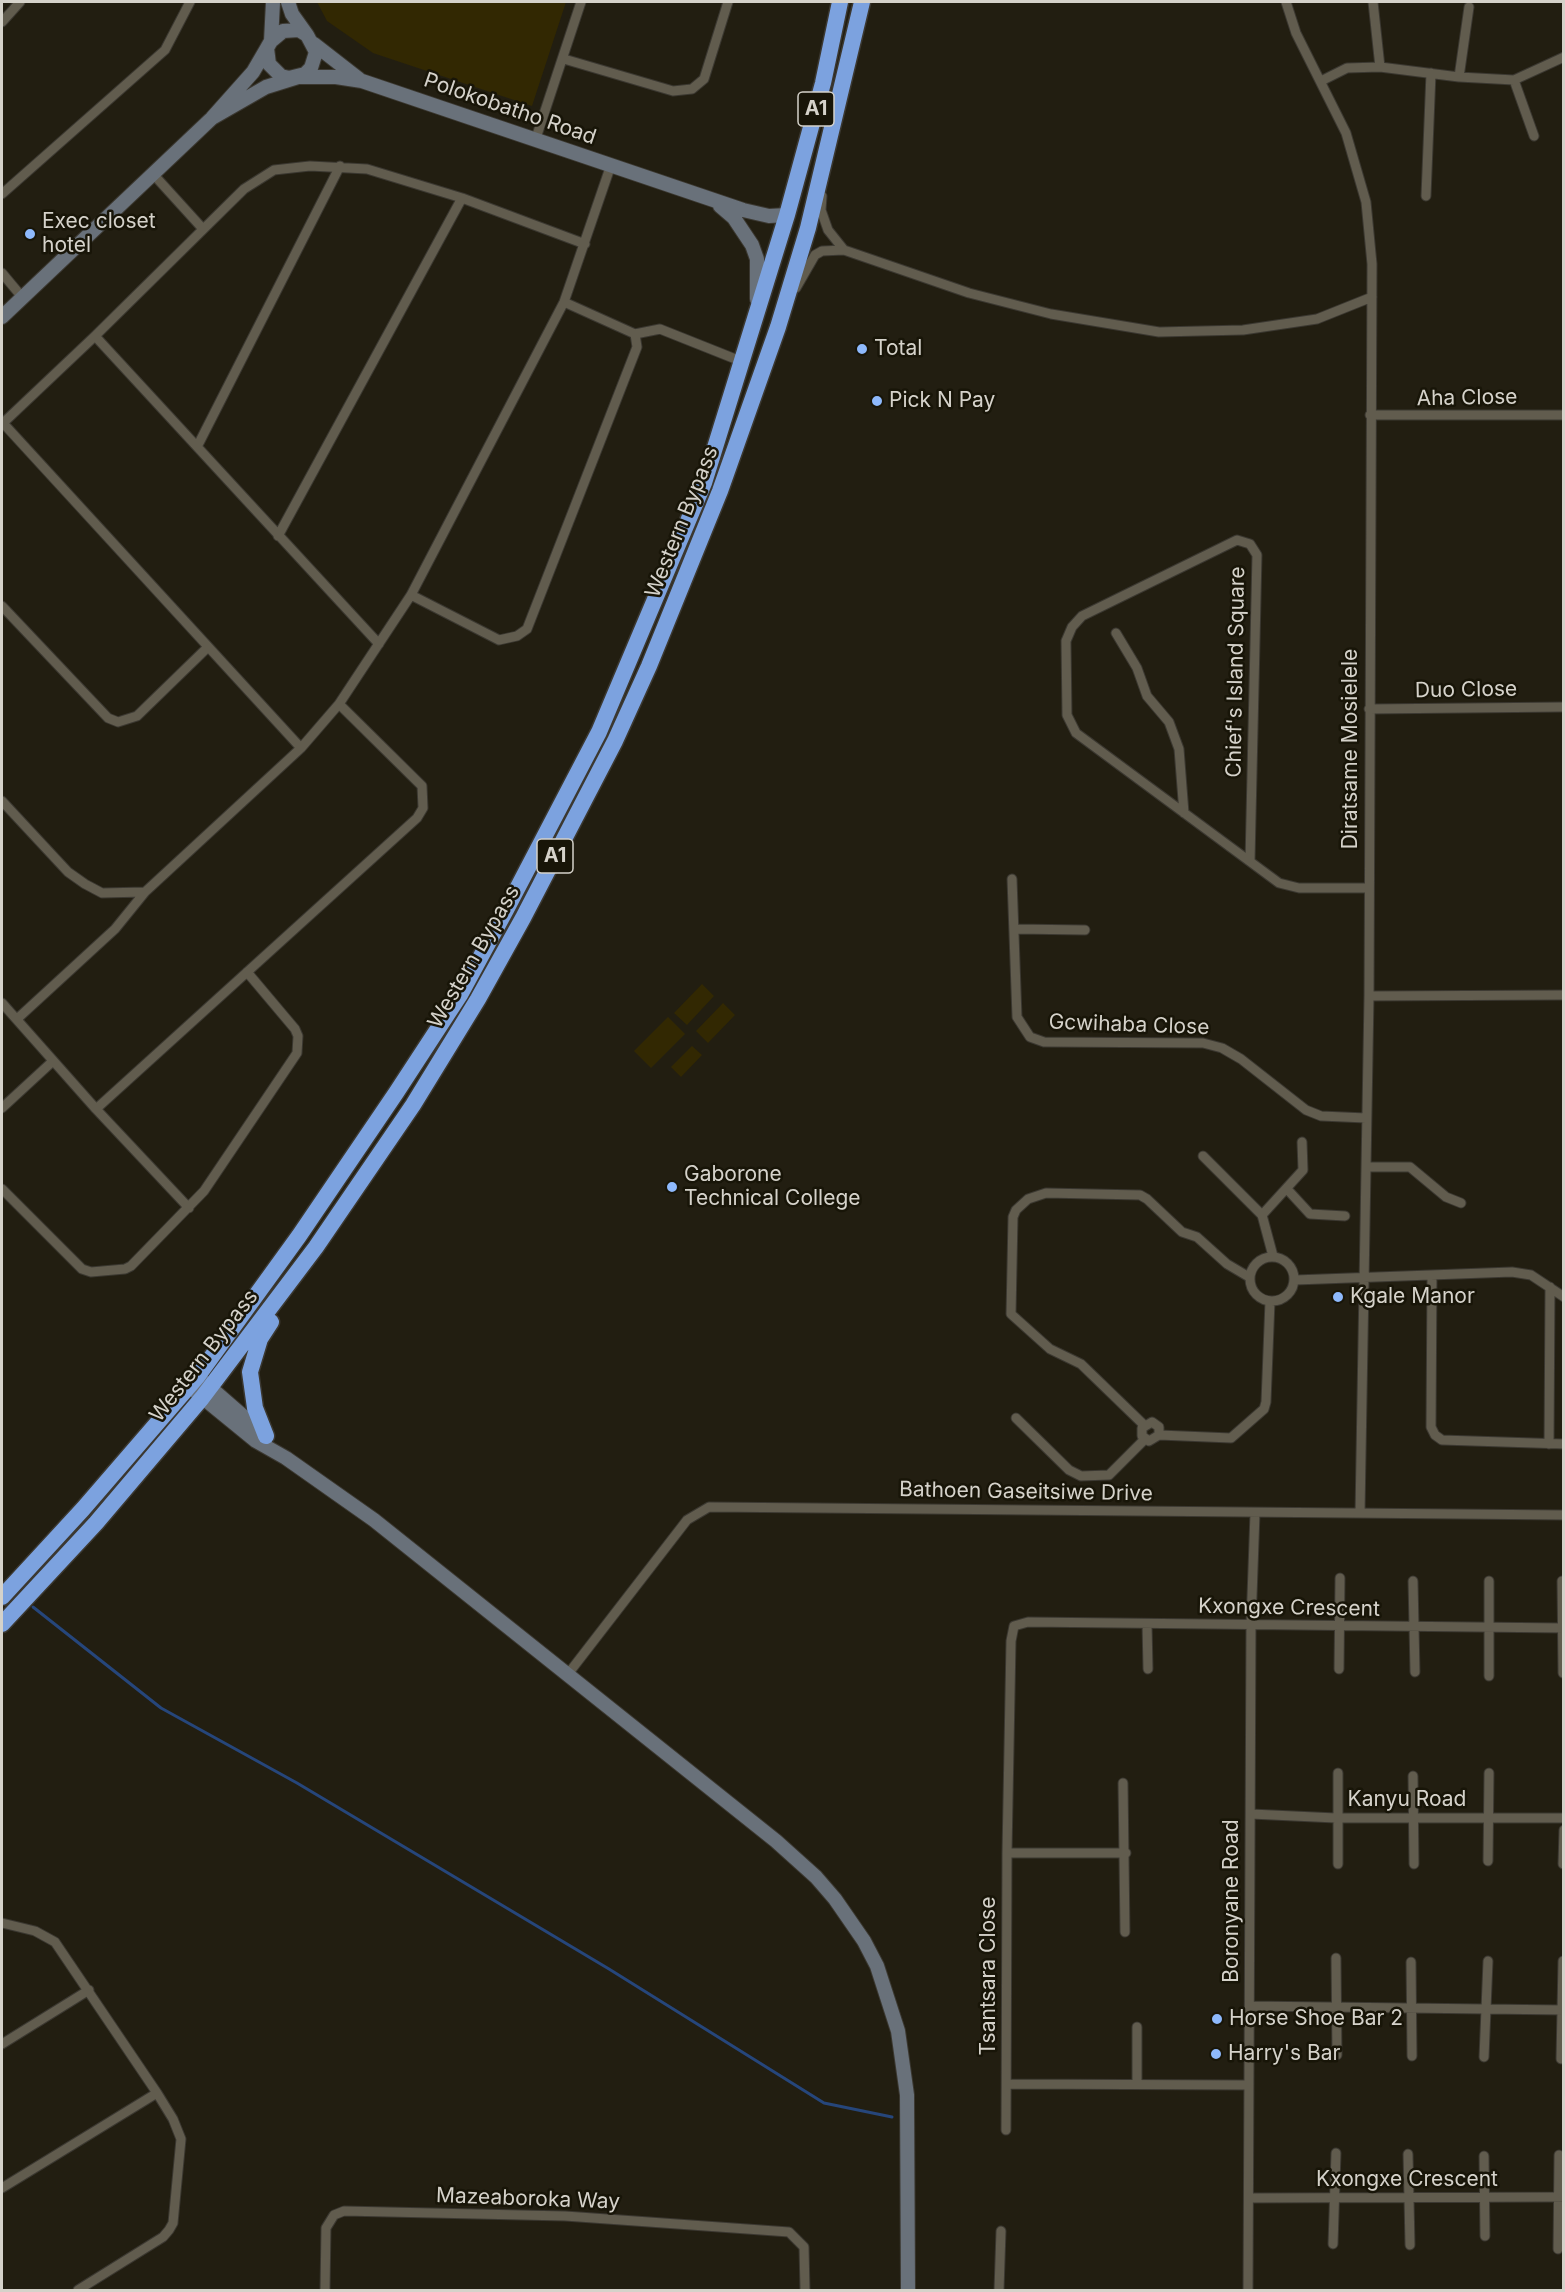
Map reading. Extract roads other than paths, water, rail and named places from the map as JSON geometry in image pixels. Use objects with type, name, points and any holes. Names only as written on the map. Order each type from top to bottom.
[{"type":"highway","name":"Western Bypass","points":[[2,1597],[84,1509],[193,1382],[373,1129],[460,996],[506,910],[599,732],[704,483],[758,316],[787,215],[823,83],[840,2]]},
{"type":"highway","name":"Western Bypass","points":[[2,1624],[96,1523],[207,1392],[316,1247],[413,1105],[478,999],[615,741],[649,666],[720,491],[778,327],[808,228],[862,2]]},
{"type":"highway","points":[[266,1436],[250,1389],[250,1372],[254,1355],[260,1339],[316,1247]]},
{"type":"street","points":[[2,22],[21,2]]},
{"type":"street","points":[[2,194],[165,50],[190,2]]},
{"type":"street","points":[[273,2],[269,64],[281,76],[297,77]]},
{"type":"street","points":[[212,118],[266,87],[297,77],[311,68],[315,60],[310,39],[292,14],[288,2]]},
{"type":"street","points":[[535,141],[581,2]]},
{"type":"street","points":[[564,59],[673,91],[692,89],[704,79],[728,2]]},
{"type":"street","name":"Diratsame Mosielele","points":[[1286,2],[1296,33],[1346,133],[1365,202],[1372,264],[1369,996],[1360,1513]]},
{"type":"street","points":[[1373,2],[1380,67]]},
{"type":"street","points":[[1459,77],[1469,7]]},
{"type":"street","points":[[2,316],[212,118],[254,72],[269,44],[283,31],[299,30],[362,81]]},
{"type":"street","points":[[1321,81],[1347,68],[1380,67],[1459,77],[1514,80],[1563,57]]},
{"type":"street","points":[[1426,196],[1431,73]]},
{"type":"street","name":"Polokobatho Road","points":[[297,77],[336,77],[362,81],[758,214],[787,215]]},
{"type":"street","points":[[1514,80],[1534,136]]},
{"type":"street","points":[[835,119],[821,210],[828,230],[844,250]]},
{"type":"street","points":[[17,1019],[115,929],[144,892],[301,748],[339,704],[411,595],[564,302],[612,165]]},
{"type":"street","points":[[301,748],[2,424],[96,336],[244,189],[274,170],[340,166],[367,168],[462,198],[585,244]]},
{"type":"street","points":[[198,445],[340,166]]},
{"type":"street","points":[[154,174],[203,229]]},
{"type":"street","points":[[706,197],[734,218],[752,245],[757,260],[758,316]]},
{"type":"street","points":[[278,536],[462,198]]},
{"type":"street","points":[[778,327],[815,255],[822,251],[844,250],[969,293],[1051,314],[1160,332],[1243,330],[1317,320],[1372,297]]},
{"type":"street","points":[[2,273],[22,297]]},
{"type":"street","points":[[564,302],[635,334],[660,329],[743,362]]},
{"type":"street","points":[[411,595],[499,640],[517,636],[527,629],[637,347],[635,334]]},
{"type":"street","points":[[96,336],[379,645]]},
{"type":"street","name":"Aha Close","points":[[1370,415],[1563,415]]},
{"type":"street","name":"Chief's Island Square","points":[[1250,861],[1257,555],[1250,544],[1237,540],[1083,616],[1072,627],[1066,641],[1067,715],[1076,733],[1279,883],[1368,888]]},
{"type":"street","points":[[2,606],[108,718],[118,722],[137,716],[208,647]]},
{"type":"street","points":[[1116,633],[1137,668],[1147,696],[1169,722],[1179,749],[1184,813]]},
{"type":"street","points":[[96,1109],[417,818],[423,808],[422,786],[339,704]]},
{"type":"street","name":"Duo Close","points":[[1369,709],[1563,707]]},
{"type":"street","points":[[2,801],[68,872],[85,884],[102,893],[116,895],[144,892]]},
{"type":"street","name":"Gcwihaba Close","points":[[1012,879],[1016,929],[1017,1017],[1030,1036],[1044,1042],[1203,1043],[1221,1048],[1241,1059],[1306,1110],[1321,1116],[1366,1118]]},
{"type":"street","points":[[1016,929],[1085,930]]},
{"type":"street","points":[[2,1189],[82,1269],[91,1272],[125,1269],[131,1266],[189,1208],[211,1182],[297,1053],[298,1036],[295,1029],[247,972]]},
{"type":"street","points":[[1369,996],[1563,995]]},
{"type":"street","points":[[2,1003],[96,1109],[189,1208]]},
{"type":"street","points":[[2,1108],[53,1061]]},
{"type":"street","points":[[1262,1215],[1303,1170],[1302,1142]]},
{"type":"street","points":[[1203,1156],[1262,1215],[1273,1256]]},
{"type":"street","points":[[1366,1167],[1410,1167],[1446,1197],[1461,1203]]},
{"type":"street","points":[[1287,1189],[1310,1214],[1345,1216]]},
{"type":"street","points":[[1159,1436],[1156,1424],[1144,1425],[1081,1364],[1050,1349],[1011,1314],[1013,1217],[1016,1210],[1028,1199],[1046,1193],[1140,1195],[1182,1232],[1197,1237],[1227,1264],[1249,1277],[1254,1293],[1270,1301],[1287,1296],[1294,1280],[1288,1263],[1273,1256],[1257,1262],[1249,1277]]},
{"type":"street","points":[[1294,1280],[1512,1272],[1531,1275],[1563,1297]]},
{"type":"street","points":[[1432,1275],[1431,1427],[1435,1435],[1442,1440],[1563,1444]]},
{"type":"street","points":[[1549,1444],[1550,1287]]},
{"type":"street","points":[[1144,1425],[1141,1432],[1145,1439],[1153,1441],[1159,1436],[1231,1438],[1264,1409],[1270,1301]]},
{"type":"street","points":[[193,1382],[266,1436],[286,1458]]},
{"type":"street","points":[[207,1392],[256,1441],[286,1458],[374,1520],[797,1858],[835,1899],[864,1941],[877,1966],[893,2011],[907,2095],[908,2290]]},
{"type":"street","points":[[1016,1418],[1070,1470],[1081,1476],[1109,1475],[1145,1439]]},
{"type":"street","name":"Bathoen Gaseitsiwe Drive","points":[[568,1674],[687,1520],[709,1507],[1563,1515]]},
{"type":"street","name":"Boronyane Road","points":[[1248,2290],[1251,1624],[1255,1513]]},
{"type":"street","points":[[1339,1669],[1340,1578]]},
{"type":"street","points":[[1413,1581],[1415,1672]]},
{"type":"street","points":[[1489,1676],[1490,1581]]},
{"type":"street","points":[[1563,1581],[1563,1673]]},
{"type":"street","name":"Kxongxe Crescent","points":[[1014,1626],[1028,1622],[1563,1628]]},
{"type":"street","points":[[1147,1624],[1148,1669]]},
{"type":"street","name":"Tsantsara Close","points":[[1014,1626],[1011,1641],[1007,1853],[1007,2084],[1248,2085]]},
{"type":"street","points":[[1338,1773],[1336,1818],[1338,1864]]},
{"type":"street","points":[[1488,1861],[1489,1773]]},
{"type":"street","points":[[1413,1776],[1414,1864]]},
{"type":"street","points":[[1123,1783],[1126,1853],[1125,1932]]},
{"type":"street","name":"Kanyu Road","points":[[1251,1814],[1336,1818],[1563,1818]]},
{"type":"street","points":[[1563,1830],[1563,1864]]},
{"type":"street","points":[[1007,1853],[1126,1853]]},
{"type":"street","points":[[2,1923],[48,1936],[89,1990],[157,2093],[173,2119],[181,2139],[172,2223],[163,2237],[78,2290]]},
{"type":"street","points":[[1336,1958],[1337,2055]]},
{"type":"street","points":[[1484,2057],[1488,1961]]},
{"type":"street","points":[[1561,2059],[1563,1961]]},
{"type":"street","points":[[1411,1962],[1412,2056]]},
{"type":"street","points":[[2,2044],[89,1990]]},
{"type":"street","points":[[1250,2006],[1563,2010]]},
{"type":"street","points":[[1137,2027],[1137,2084]]},
{"type":"street","points":[[1006,2130],[1007,2084]]},
{"type":"street","points":[[2,2188],[157,2093]]},
{"type":"street","points":[[1333,2244],[1336,2153]]},
{"type":"street","points":[[1408,2154],[1410,2245]]},
{"type":"street","points":[[1558,2249],[1561,2197],[1559,2155]]},
{"type":"street","points":[[1484,2156],[1485,2236]]},
{"type":"street","name":"Kxongxe Crescent","points":[[1250,2198],[1561,2197]]},
{"type":"street","name":"Mazeaboroka Way","points":[[325,2290],[326,2228],[334,2215],[344,2211],[565,2216],[789,2232],[804,2247],[805,2290]]},
{"type":"street","points":[[999,2290],[1001,2231]]},
{"type":"waterway","points":[[33,1607],[161,1708],[297,1783],[609,1969],[824,2103],[892,2117]]},
{"type":"place","name":"Exec closet hotel","points":[[30,234]]},
{"type":"place","name":"Total","points":[[862,349]]},
{"type":"place","name":"Pick N Pay","points":[[877,401]]},
{"type":"place","name":"Gaborone Technical College","points":[[672,1187]]},
{"type":"place","name":"Kgale Manor","points":[[1338,1297]]},
{"type":"place","name":"Horse Shoe Bar 2","points":[[1217,2019]]},
{"type":"place","name":"Harry's Bar","points":[[1216,2054]]}]
